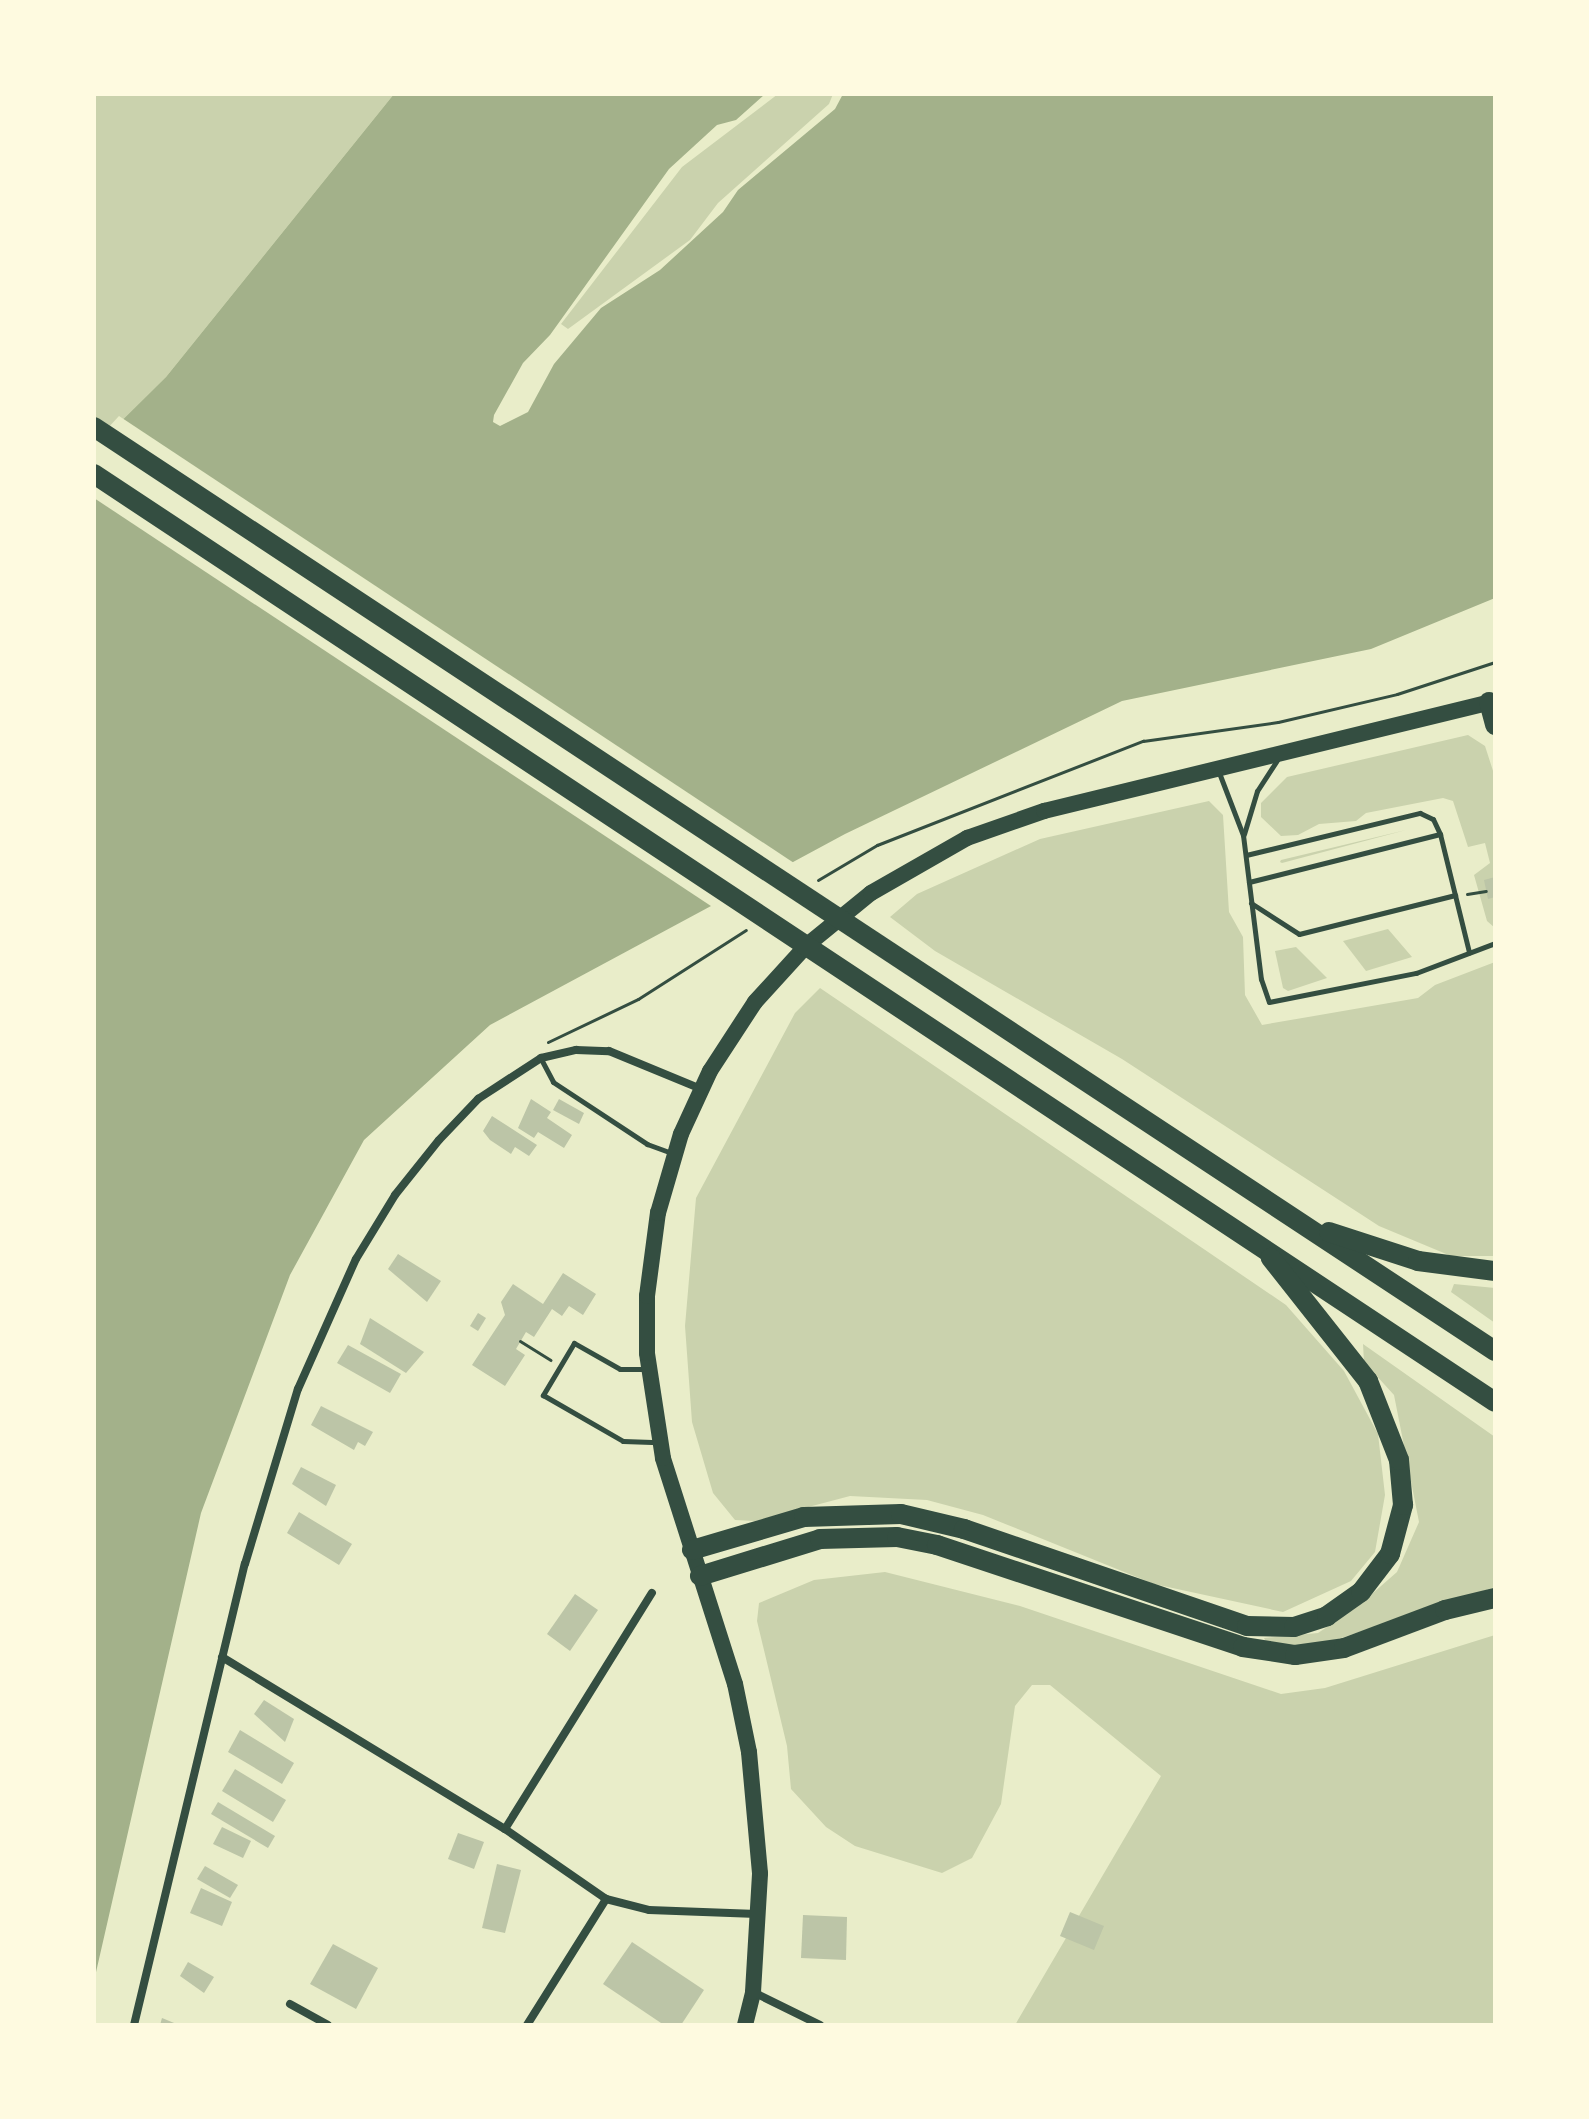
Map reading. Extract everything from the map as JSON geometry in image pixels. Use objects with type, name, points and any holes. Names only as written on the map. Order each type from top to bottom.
[{"type":"highway","points":[[94,427],[1495,1351]]},
{"type":"highway","points":[[94,474],[1258,1242],[1495,1402]]},
{"type":"highway","points":[[1492,702],[1495,725]]},
{"type":"highway","points":[[1301,1223],[1418,1261],[1495,1271]]},
{"type":"highway","points":[[692,1550],[804,1517],[901,1514],[964,1529],[1235,1624],[1285,1627],[1327,1616],[1361,1592],[1390,1554],[1403,1505],[1399,1460],[1389,1424],[1363,1374],[1258,1242]]},
{"type":"highway","points":[[700,1576],[820,1539],[897,1537],[946,1548],[1243,1647],[1295,1655],[1344,1648],[1445,1610],[1495,1598]]},
{"type":"main road","points":[[745,2025],[753,1992],[759,1914],[759,1844],[749,1752],[735,1684],[660,1442],[648,1369],[651,1253],[674,1154],[701,1089],[742,1021],[788,964],[897,876],[1018,818],[1492,702]]},
{"type":"street","points":[[134,2025],[222,1657],[298,1389],[356,1259],[395,1195],[439,1140],[494,1086],[541,1058],[576,1050],[609,1051],[701,1089]]},
{"type":"street","points":[[505,1829],[652,1593]]},
{"type":"street","points":[[222,1657],[505,1829],[606,1899],[649,1910],[759,1914]]},
{"type":"street","points":[[527,2025],[606,1899]]},
{"type":"street","points":[[753,1992],[820,2025]]},
{"type":"street","points":[[290,2004],[328,2025]]},
{"type":"lane","points":[[1243,835],[1257,791],[1282,753]]},
{"type":"lane","points":[[1217,769],[1243,835],[1264,997],[1273,1003],[1416,973],[1495,943]]},
{"type":"lane","points":[[1246,855],[1420,813],[1433,819],[1440,834],[1469,952]]},
{"type":"lane","points":[[1249,882],[1440,834]]},
{"type":"lane","points":[[1251,902],[1299,934],[1455,895]]},
{"type":"lane","points":[[541,1058],[553,1082],[651,1146],[674,1154]]},
{"type":"lane","points":[[648,1369],[614,1367],[574,1343],[543,1395],[623,1441],[660,1442]]},
{"type":"path","points":[[1479,893],[1486,891]]},
{"type":"path","points":[[544,1044],[556,1037]]},
{"type":"path","points":[[520,1341],[561,1366]]},
{"type":"shaded area","points":[[94,94],[394,94],[166,377],[94,448]]},
{"type":"shaded area","points":[[394,94],[765,94],[736,120],[717,125],[669,169],[550,335],[523,363],[494,415],[493,422],[500,426],[528,412],[554,364],[601,308],[660,270],[723,212],[738,190],[835,109],[843,94],[1495,94],[1495,598],[1371,649],[1122,701],[845,834],[490,1025],[364,1140],[290,1275],[201,1513],[94,1981],[94,448],[166,377]]},
{"type":"shaded area","points":[[778,94],[833,94],[829,104],[718,203],[690,240],[568,329],[561,324],[682,167]]},
{"type":"shaded area","points":[[1468,735],[1485,746],[1495,777],[1495,928],[1487,921],[1474,875],[1490,863],[1485,843],[1468,847],[1453,801],[1443,798],[1366,813],[1356,821],[1319,824],[1298,835],[1281,836],[1261,817],[1261,803],[1287,777]]},
{"type":"shaded area","points":[[1209,801],[1223,815],[1229,912],[1243,937],[1245,995],[1262,1025],[1418,998],[1435,985],[1495,962],[1495,1256],[1451,1256],[1379,1226],[1122,1059],[935,951],[890,917],[917,894],[1040,839]]},
{"type":"shaded area","points":[[1406,830],[1282,863],[1280,862],[1281,860]]},
{"type":"shaded area","points":[[1388,929],[1412,957],[1366,971],[1343,941]]},
{"type":"shaded area","points":[[1296,947],[1327,978],[1288,991],[1283,988],[1275,951]]},
{"type":"shaded area","points":[[820,988],[1286,1305],[1344,1371],[1378,1434],[1385,1495],[1375,1552],[1351,1581],[1283,1612],[1154,1584],[983,1515],[927,1500],[850,1496],[755,1521],[735,1520],[713,1493],[692,1422],[685,1326],[696,1198],[795,1013]]},
{"type":"shaded area","points":[[1454,1284],[1495,1288],[1495,1323],[1451,1292]]},
{"type":"shaded area","points":[[1363,1344],[1495,1437],[1495,1587],[1305,1650],[1268,1646],[1264,1638],[1318,1633],[1357,1607],[1397,1572],[1419,1522],[1394,1395],[1364,1362]]},
{"type":"shaded area","points":[[885,1572],[1020,1606],[1281,1694],[1325,1688],[1495,1635],[1495,2025],[1015,2025],[1161,1776],[1050,1685],[1032,1685],[1015,1706],[1001,1804],[972,1858],[942,1873],[855,1846],[826,1827],[791,1789],[787,1746],[757,1621],[759,1603],[814,1580]]},
{"type":"pier","points":[[119,416],[797,865],[717,910],[94,498],[94,443]]},
{"type":"building","points":[[1495,877],[1495,897],[1488,899],[1484,880]]},
{"type":"building","points":[[531,1099],[551,1112],[547,1118],[572,1135],[564,1148],[538,1132],[534,1138],[518,1128]]},
{"type":"building","points":[[559,1099],[584,1113],[579,1124],[553,1110]]},
{"type":"building","points":[[492,1116],[537,1145],[529,1156],[515,1147],[511,1154],[490,1140],[483,1131]]},
{"type":"building","points":[[398,1254],[441,1281],[427,1302],[388,1269]]},
{"type":"building","points":[[563,1273],[596,1294],[583,1315],[569,1306],[562,1316],[552,1309],[534,1337],[526,1332],[516,1349],[525,1355],[505,1386],[472,1365],[505,1315],[501,1302],[513,1284],[543,1304]]},
{"type":"building","points":[[478,1313],[486,1318],[478,1331],[470,1326]]},
{"type":"building","points":[[370,1318],[424,1352],[406,1373],[360,1344]]},
{"type":"building","points":[[348,1345],[401,1374],[390,1393],[337,1363]]},
{"type":"building","points":[[321,1406],[373,1432],[365,1446],[358,1442],[354,1450],[311,1425]]},
{"type":"building","points":[[301,1467],[336,1485],[326,1506],[292,1484]]},
{"type":"building","points":[[299,1512],[352,1544],[339,1565],[287,1533]]},
{"type":"building","points":[[575,1594],[598,1610],[570,1651],[547,1634]]},
{"type":"building","points":[[264,1700],[294,1719],[285,1742],[254,1714]]},
{"type":"building","points":[[240,1730],[294,1763],[282,1784],[228,1752]]},
{"type":"building","points":[[235,1769],[286,1800],[273,1822],[222,1791]]},
{"type":"building","points":[[218,1802],[275,1836],[268,1848],[211,1814]]},
{"type":"building","points":[[222,1827],[251,1841],[243,1858],[213,1844]]},
{"type":"building","points":[[458,1833],[484,1842],[474,1869],[448,1859]]},
{"type":"building","points":[[497,1864],[521,1870],[505,1933],[482,1928]]},
{"type":"building","points":[[205,1866],[238,1885],[230,1898],[197,1879]]},
{"type":"building","points":[[201,1888],[232,1902],[222,1926],[190,1913]]},
{"type":"building","points":[[1070,1912],[1104,1926],[1094,1950],[1060,1936]]},
{"type":"building","points":[[803,1915],[847,1917],[846,1960],[801,1958]]},
{"type":"building","points":[[632,1942],[704,1990],[681,2025],[664,2025],[603,1984]]},
{"type":"building","points":[[333,1944],[378,1968],[356,2009],[310,1984]]},
{"type":"building","points":[[188,1962],[214,1977],[204,1993],[180,1976]]},
{"type":"building","points":[[162,2018],[179,2025],[160,2025]]}]
